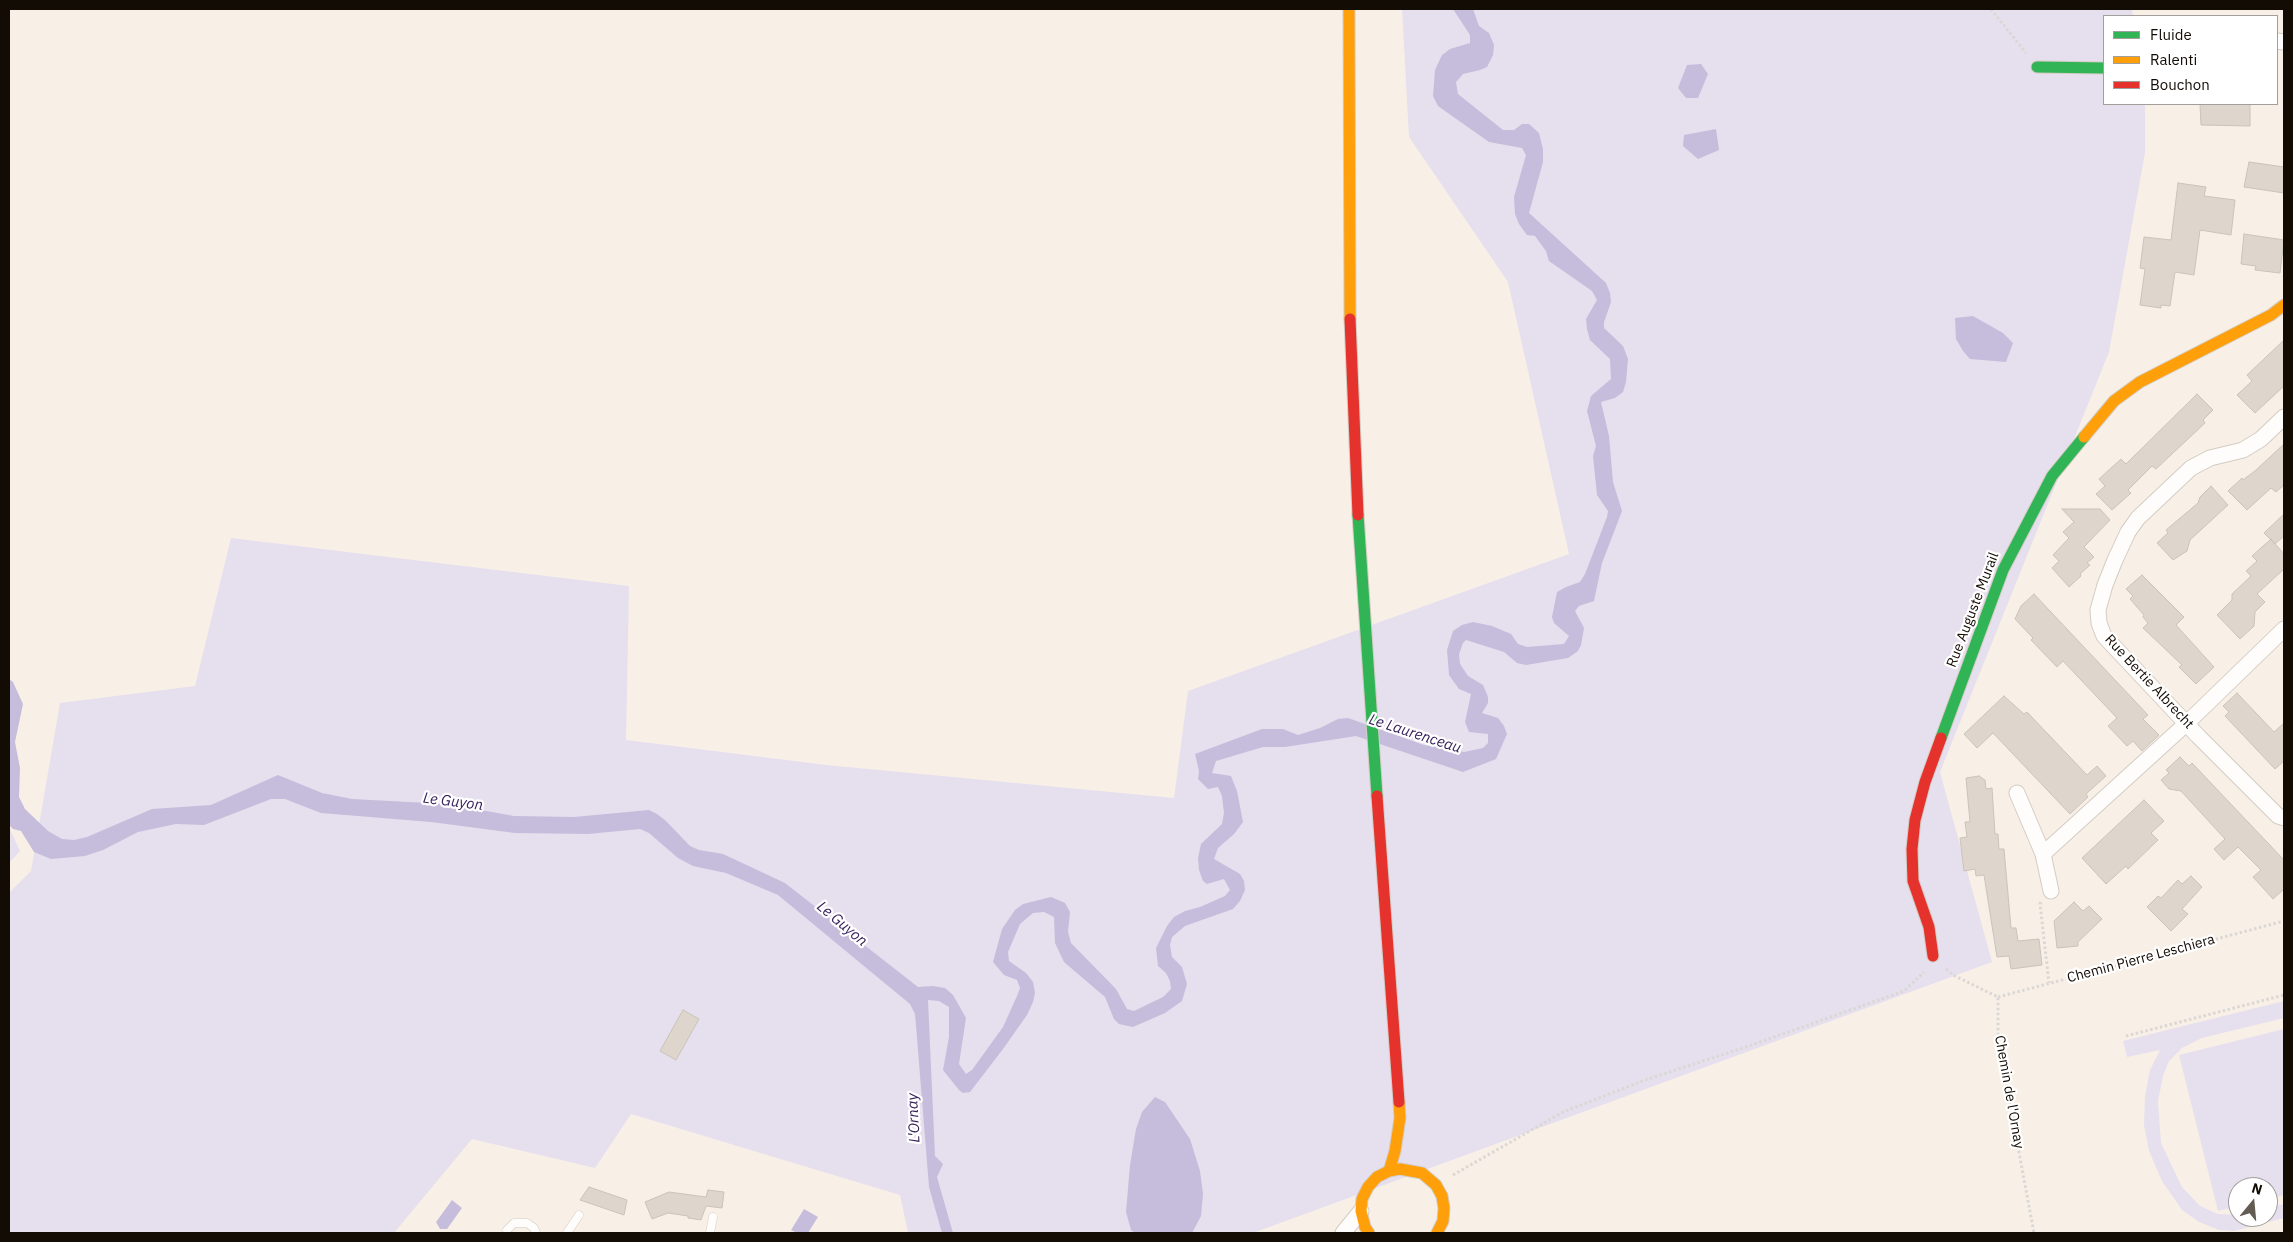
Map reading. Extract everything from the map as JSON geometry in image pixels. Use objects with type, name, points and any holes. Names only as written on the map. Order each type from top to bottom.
[{"type":"main road","points":[[1349,9],[1348,184],[1350,332],[1358,527],[1400,1118],[1407,1142]]},
{"type":"main road","points":[[2037,67],[2103,68]]},
{"type":"main road","name":"Rue Auguste Murail","points":[[1933,956],[1929,927],[1913,881],[1912,849],[1915,820],[1925,782],[2003,570],[2052,476],[2092,424],[2114,401],[2140,382],[2271,315],[2284,305]]},
{"type":"main road","points":[[1388,1171],[1395,1151],[1400,1118]]},
{"type":"main road","points":[[1414,1158],[1422,1173],[1436,1185],[1442,1196],[1444,1208],[1443,1221],[1437,1233]]},
{"type":"main road","points":[[1369,1233],[1365,1227],[1361,1211],[1362,1199],[1368,1187],[1377,1177],[1388,1171],[1411,1170],[1422,1173]]},
{"type":"street","name":"Rue Bertie Albrecht","points":[[2284,417],[2261,439],[2243,450],[2210,458],[2191,468],[2138,518],[2128,532],[2105,585],[2098,610],[2099,623],[2104,636],[2278,816],[2284,818]]},
{"type":"street","points":[[2043,854],[2187,723],[2284,629]]},
{"type":"street","points":[[2017,793],[2043,854],[2051,891]]},
{"type":"street","points":[[1343,1233],[1361,1211]]},
{"type":"lane","points":[[567,1233],[579,1216]]},
{"type":"lane","points":[[710,1233],[713,1217]]},
{"type":"lane","points":[[507,1230],[514,1224],[526,1223],[534,1228],[536,1233]]},
{"type":"path","points":[[1991,9],[2037,67]]},
{"type":"path","points":[[2050,983],[2040,904],[2051,891]]},
{"type":"path","name":"Chemin Pierre Leschiera","points":[[1998,997],[2284,921]]},
{"type":"path","points":[[1436,1185],[1563,1112],[1645,1080],[1746,1047],[1904,991],[1921,977],[1933,956],[1955,976],[1998,997]]},
{"type":"path","points":[[2126,1036],[2284,995]]},
{"type":"path","name":"Chemin de l'Ornay","points":[[1998,997],[1998,1040],[2034,1233]]},
{"type":"shaded area","points":[[1402,9],[2132,9],[2133,15],[2103,15],[2103,105],[2145,105],[2145,153],[2109,352],[1940,772],[1992,962],[1253,1233],[908,1233],[900,1195],[631,1114],[595,1168],[472,1139],[394,1233],[9,1233],[9,893],[31,871],[60,703],[195,686],[231,538],[629,586],[626,740],[826,765],[1174,798],[1188,691],[1569,554],[1508,282],[1409,137]]},
{"type":"shaded area","points":[[1453,9],[1473,9],[1479,26],[1489,33],[1494,45],[1493,55],[1487,67],[1463,74],[1456,82],[1458,94],[1503,130],[1514,130],[1522,124],[1529,124],[1539,133],[1543,149],[1543,162],[1529,213],[1606,283],[1611,302],[1604,322],[1604,328],[1623,346],[1628,359],[1623,392],[1615,398],[1601,402],[1609,436],[1613,482],[1622,511],[1602,563],[1594,601],[1579,606],[1575,611],[1584,628],[1581,645],[1578,651],[1568,658],[1526,665],[1517,663],[1504,652],[1466,640],[1463,643],[1459,654],[1460,664],[1468,676],[1483,685],[1488,697],[1488,703],[1482,713],[1498,718],[1507,734],[1496,759],[1463,772],[1356,736],[1285,747],[1263,747],[1216,761],[1212,773],[1231,776],[1237,791],[1243,822],[1234,834],[1218,848],[1214,859],[1240,874],[1244,881],[1245,890],[1240,901],[1233,909],[1185,926],[1172,937],[1170,945],[1172,957],[1182,967],[1187,984],[1182,1001],[1165,1013],[1133,1027],[1119,1024],[1114,1019],[1105,997],[1064,962],[1055,943],[1054,917],[1044,912],[1033,913],[1020,924],[1008,952],[1009,961],[1026,973],[1033,982],[1035,993],[1033,1002],[1027,1015],[970,1092],[963,1093],[959,1090],[943,1070],[949,1037],[949,1007],[939,1001],[928,1000],[935,1156],[943,1164],[937,1177],[953,1233],[942,1233],[929,1187],[915,1014],[910,1004],[778,895],[726,873],[693,866],[678,858],[649,833],[640,829],[588,834],[515,833],[431,822],[321,813],[285,799],[271,799],[204,825],[176,824],[138,832],[103,850],[85,856],[51,859],[34,852],[21,831],[13,829],[9,825],[9,679],[13,682],[23,704],[15,742],[20,768],[19,797],[25,809],[48,831],[62,839],[74,840],[87,837],[152,809],[211,805],[278,775],[322,793],[352,799],[447,804],[514,816],[574,817],[649,810],[666,821],[690,846],[699,850],[723,854],[785,883],[918,987],[933,986],[945,988],[953,995],[966,1018],[959,1064],[966,1074],[972,1070],[1003,1027],[1020,988],[1017,980],[1004,975],[993,962],[1002,929],[1015,910],[1023,904],[1051,897],[1065,903],[1070,912],[1068,932],[1071,943],[1116,989],[1127,1009],[1134,1011],[1163,997],[1171,989],[1170,981],[1166,973],[1158,966],[1156,948],[1167,926],[1174,917],[1225,896],[1230,890],[1224,879],[1207,884],[1203,881],[1199,870],[1198,858],[1201,844],[1222,824],[1224,813],[1222,796],[1218,787],[1208,789],[1198,779],[1199,771],[1195,754],[1262,729],[1283,729],[1298,735],[1320,728],[1338,719],[1348,718],[1424,745],[1464,752],[1483,748],[1488,743],[1488,734],[1469,732],[1465,722],[1471,694],[1459,689],[1449,675],[1447,650],[1453,631],[1462,625],[1473,622],[1492,626],[1511,634],[1518,644],[1527,647],[1564,644],[1569,636],[1554,623],[1552,617],[1557,592],[1580,582],[1585,574],[1607,517],[1608,511],[1597,495],[1593,456],[1596,446],[1587,411],[1591,396],[1611,379],[1610,359],[1590,340],[1587,329],[1586,319],[1597,300],[1592,291],[1549,261],[1546,251],[1535,236],[1527,235],[1519,224],[1515,214],[1514,197],[1526,155],[1522,148],[1489,142],[1438,106],[1433,96],[1435,70],[1442,55],[1450,49],[1470,43],[1470,35]]},
{"type":"shaded area","points":[[1701,64],[1708,74],[1698,98],[1686,98],[1678,88],[1687,65]]},
{"type":"shaded area","points":[[1716,129],[1719,150],[1698,159],[1683,146],[1684,135]]},
{"type":"shaded area","points":[[1973,316],[2003,333],[2013,343],[2006,362],[1970,359],[1963,351],[1956,339],[1955,318]]},
{"type":"shaded area","points":[[9,827],[20,851],[9,863]]},
{"type":"shaded area","points":[[2284,1001],[2284,1018],[2202,1038],[2182,1048],[2169,1061],[2163,1076],[2158,1101],[2161,1143],[2182,1187],[2200,1206],[2218,1214],[2228,1215],[2228,1227],[2249,1227],[2234,1231],[2219,1230],[2199,1222],[2182,1210],[2162,1181],[2149,1151],[2144,1125],[2145,1096],[2150,1070],[2160,1050],[2127,1057],[2123,1041]]},
{"type":"shaded area","points":[[2284,1029],[2284,1195],[2278,1196],[2278,1177],[2228,1177],[2228,1208],[2218,1211],[2179,1055]]},
{"type":"shaded area","points":[[1155,1097],[1165,1102],[1190,1139],[1200,1171],[1203,1194],[1201,1216],[1192,1233],[1135,1233],[1131,1230],[1126,1212],[1130,1165],[1136,1129],[1142,1112]]},
{"type":"shaded area","points":[[452,1200],[462,1208],[447,1229],[440,1229],[436,1222]]},
{"type":"shaded area","points":[[2284,1204],[2284,1218],[2278,1220],[2278,1206]]},
{"type":"shaded area","points":[[804,1209],[818,1217],[808,1233],[797,1233],[791,1230]]},
{"type":"building","points":[[2200,105],[2250,105],[2250,126],[2201,125]]},
{"type":"building","points":[[2249,162],[2284,167],[2284,193],[2244,187]]},
{"type":"building","points":[[2178,183],[2206,187],[2204,196],[2235,200],[2231,235],[2200,230],[2194,275],[2175,272],[2170,306],[2161,305],[2161,308],[2140,305],[2145,269],[2140,268],[2144,237],[2171,240]]},
{"type":"building","points":[[2244,234],[2284,240],[2280,273],[2255,270],[2256,266],[2241,264]]},
{"type":"building","points":[[2284,340],[2284,386],[2255,413],[2237,395],[2252,381],[2247,375]]},
{"type":"building","points":[[2197,394],[2213,410],[2203,420],[2205,423],[2156,469],[2152,466],[2128,490],[2131,493],[2112,510],[2096,494],[2105,486],[2099,479],[2121,459],[2126,464]]},
{"type":"building","points":[[2284,444],[2284,485],[2276,492],[2271,488],[2247,510],[2228,491],[2242,478],[2243,480],[2256,470]]},
{"type":"building","points":[[2211,486],[2228,505],[2190,540],[2187,551],[2173,560],[2157,543],[2168,533],[2166,530],[2198,503],[2200,497]]},
{"type":"building","points":[[2062,509],[2100,509],[2110,520],[2084,547],[2094,557],[2087,563],[2090,565],[2080,574],[2081,576],[2069,587],[2052,568],[2059,561],[2053,555],[2069,538],[2063,532],[2074,522]]},
{"type":"building","points":[[2284,514],[2284,536],[2275,544],[2264,533]]},
{"type":"building","points":[[2271,539],[2284,554],[2284,569],[2257,594],[2265,602],[2255,612],[2254,626],[2240,639],[2217,615],[2232,600],[2232,594],[2251,576],[2246,571],[2257,561],[2252,556]]},
{"type":"building","points":[[2142,575],[2184,617],[2176,625],[2214,667],[2196,684],[2179,667],[2182,665],[2143,628],[2148,623],[2143,617],[2144,615],[2130,599],[2133,596],[2126,589]]},
{"type":"building","points":[[2034,594],[2148,715],[2143,719],[2159,735],[2142,751],[2133,741],[2127,746],[2108,726],[2117,718],[2063,661],[2057,667],[2031,640],[2033,638],[2015,619],[2021,606]]},
{"type":"building","points":[[2237,693],[2274,732],[2284,723],[2284,761],[2275,769],[2225,716],[2229,712],[2223,706]]},
{"type":"building","points":[[2004,696],[2024,714],[2027,712],[2087,775],[2097,766],[2106,776],[2086,794],[2088,797],[2070,814],[1993,733],[1977,748],[1964,734]]},
{"type":"building","points":[[2180,757],[2189,766],[2192,763],[2284,860],[2284,889],[2273,899],[2253,877],[2261,870],[2238,847],[2224,860],[2214,849],[2225,839],[2181,791],[2169,789],[2161,780],[2169,773],[2166,770]]},
{"type":"building","points":[[1979,776],[1985,780],[1986,789],[1992,788],[1995,834],[1998,834],[1999,849],[2004,849],[2011,928],[2016,928],[2018,941],[2039,939],[2042,965],[2011,969],[2009,956],[1997,957],[1984,875],[1976,876],[1975,869],[1964,871],[1960,838],[1967,837],[1965,822],[1970,822],[1966,778]]},
{"type":"building","points":[[2144,800],[2164,821],[2151,833],[2158,840],[2128,869],[2126,866],[2106,884],[2082,858]]},
{"type":"building","points":[[2191,876],[2202,887],[2182,909],[2188,914],[2171,931],[2147,907],[2158,896],[2161,898],[2178,880],[2182,884]]},
{"type":"building","points":[[2074,902],[2083,911],[2089,906],[2102,919],[2078,942],[2078,946],[2057,948],[2054,921]]},
{"type":"building","points":[[683,1010],[699,1019],[676,1060],[660,1051]]},
{"type":"building","points":[[589,1187],[627,1200],[624,1215],[580,1200]]},
{"type":"building","points":[[708,1190],[724,1192],[722,1208],[706,1206],[701,1220],[668,1213],[652,1219],[645,1202],[669,1192],[706,1197]]},
{"type":"traffic: fast","points":[[2037,67],[2103,68]]},
{"type":"traffic: fast","points":[[1941,738],[2003,570],[2052,476],[2084,437]]},
{"type":"traffic: fast","points":[[1358,515],[1377,796]]},
{"type":"traffic: slow","points":[[1349,9],[1350,319]]},
{"type":"traffic: slow","points":[[2084,437],[2114,401],[2140,382],[2271,315],[2284,305]]},
{"type":"traffic: slow","points":[[1389,1171],[1395,1151],[1400,1118],[1399,1102]]},
{"type":"traffic: slow","points":[[1369,1233],[1365,1227],[1361,1211],[1362,1199],[1368,1187],[1377,1177],[1389,1171],[1400,1169],[1422,1173],[1436,1185],[1442,1196],[1444,1208],[1443,1221],[1437,1233]]},
{"type":"traffic: jam","points":[[1350,319],[1358,515]]},
{"type":"traffic: jam","points":[[1933,956],[1929,927],[1913,881],[1912,849],[1915,820],[1925,782],[1941,738]]},
{"type":"traffic: jam","points":[[1377,796],[1399,1102]]},
{"type":"water label","name":"Le Laurenceau","points":[[1415,734]]},
{"type":"water label","name":"Le Guyon","points":[[453,802]]},
{"type":"water label","name":"Le Guyon","points":[[842,924]]},
{"type":"water label","name":"L'Ornay","points":[[914,1118]]}]
